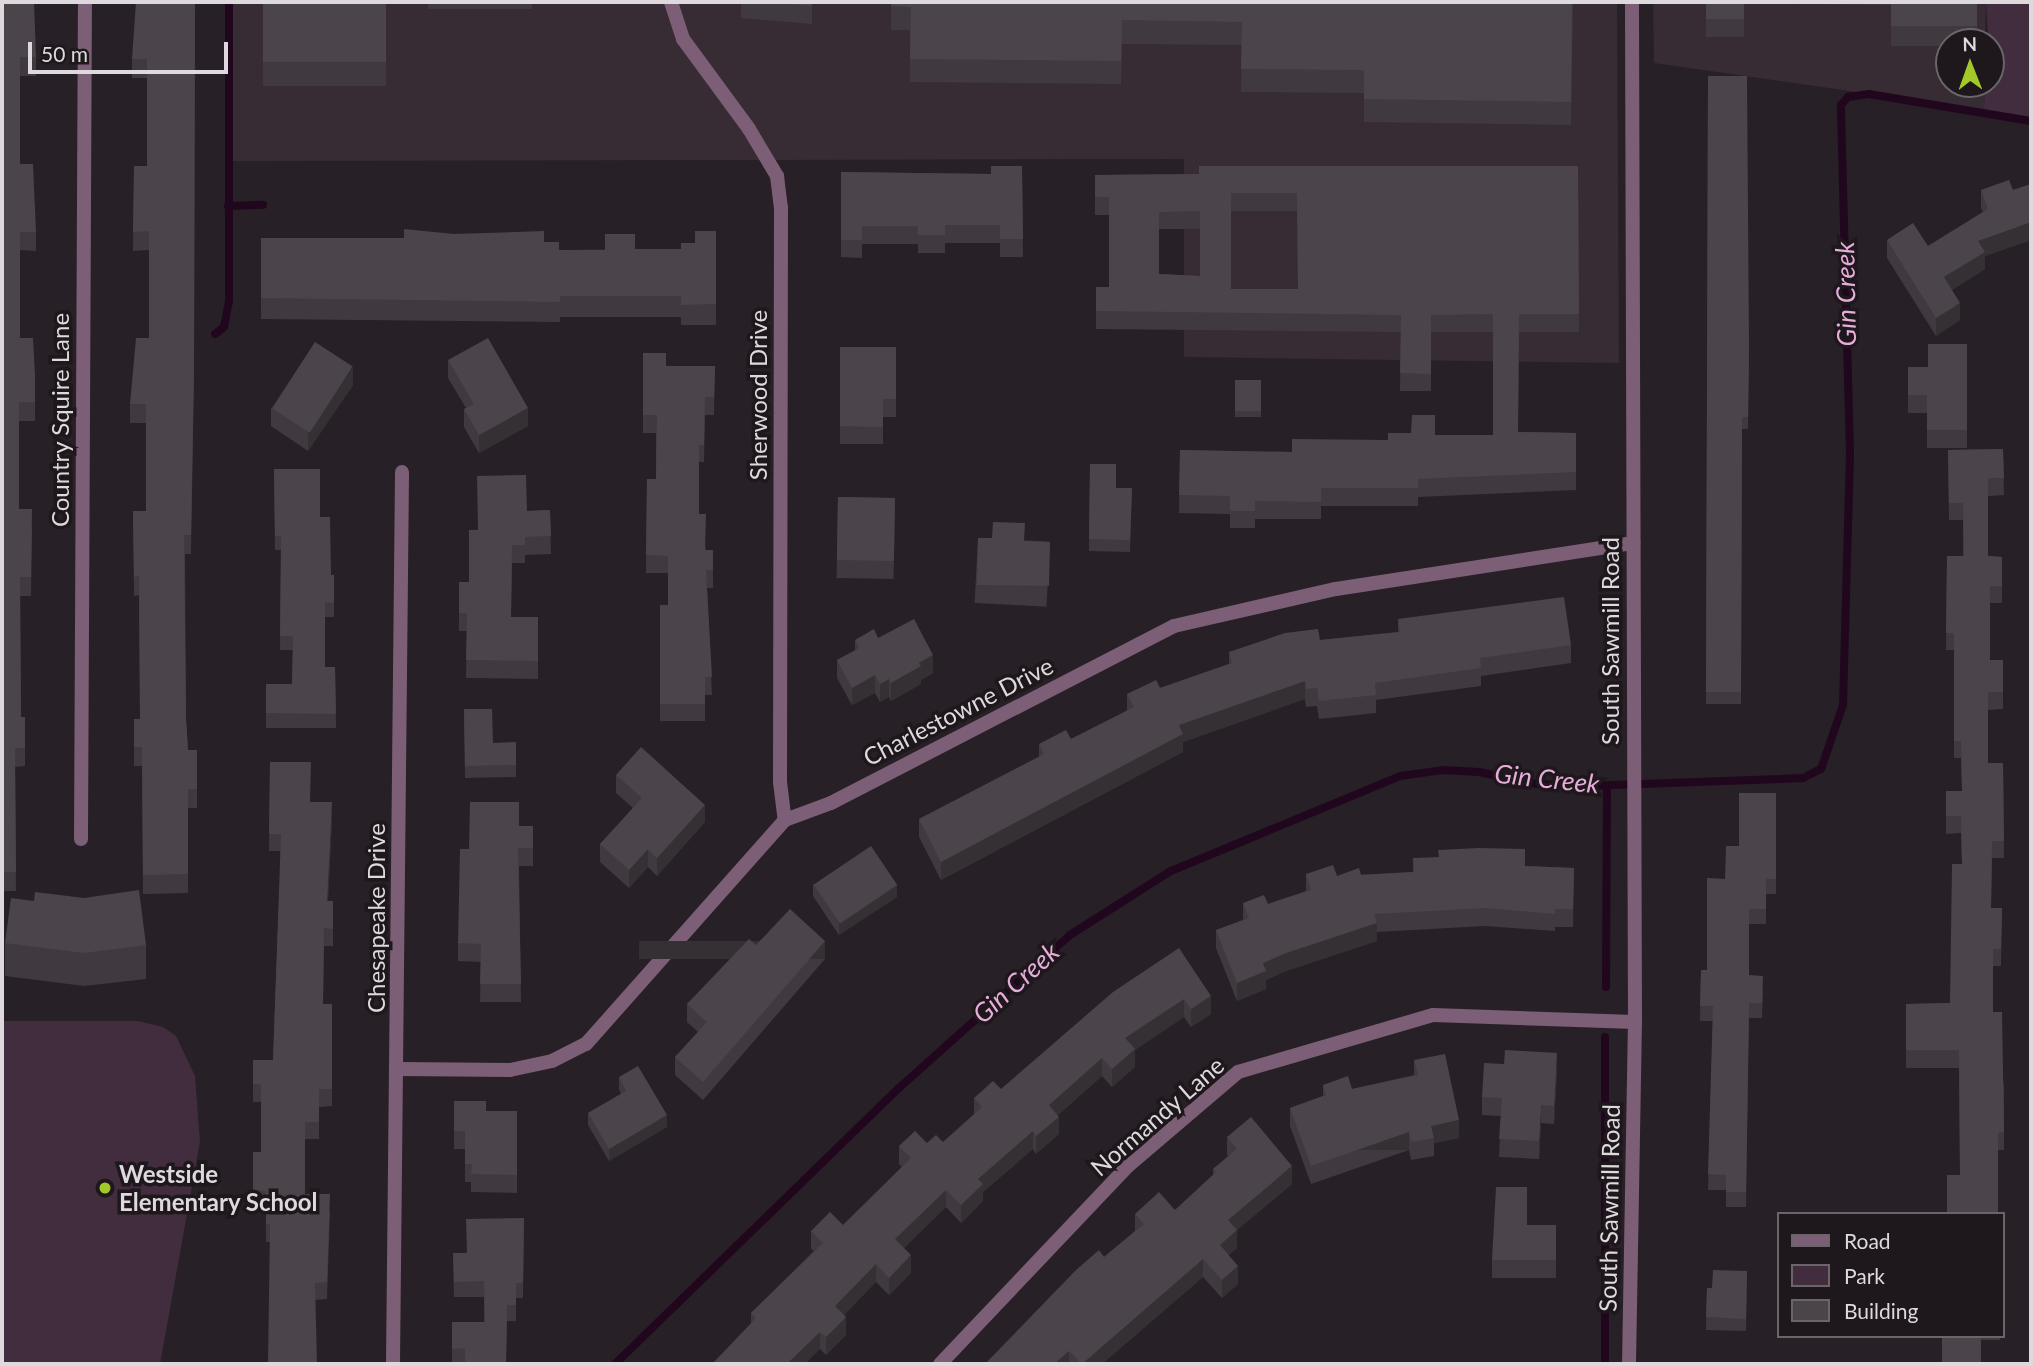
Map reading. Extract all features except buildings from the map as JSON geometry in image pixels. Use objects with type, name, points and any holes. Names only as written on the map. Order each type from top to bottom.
[{"type":"street","name":"Country Squire Lane","points":[[81,839],[85,2]]},
{"type":"street","name":"Sherwood Drive","points":[[671,2],[683,39],[749,130],[777,177],[780,197],[780,782],[785,820]]},
{"type":"street","name":"South Sawmill Road","points":[[1629,1364],[1635,1022],[1632,2]]},
{"type":"street","name":"Chesapeake Drive","points":[[393,1364],[402,472]]},
{"type":"street","name":"Charlestowne Drive","points":[[398,1069],[510,1069],[552,1061],[586,1044],[785,820],[831,803],[1174,626],[1336,589],[1633,543]]},
{"type":"street","name":"Normandy Lane","points":[[940,1364],[1128,1166],[1238,1072],[1433,1015],[1635,1022]]},
{"type":"shaded area","points":[[231,2],[1617,2],[1619,363],[1184,357],[1184,159],[231,161]]},
{"type":"shaded area","points":[[1653,2],[1986,2],[1985,28],[1935,28],[1935,98],[1984,98],[1984,110],[1654,63]]},
{"type":"green space","points":[[1986,2],[2031,2],[2031,118],[1984,110],[1984,98],[2005,98],[2005,28],[1988,28]]},
{"type":"green space","name":"Westside Elementary School","points":[[2,1021],[138,1021],[163,1027],[176,1036],[195,1076],[200,1142],[160,1364],[2,1364]]},
{"type":"waterway","points":[[215,334],[224,327],[229,301],[229,2]]},
{"type":"waterway","name":"Gin Creek","points":[[615,1364],[899,1088],[1070,935],[1171,871],[1400,776],[1443,770],[1479,772],[1536,784],[1586,786],[1803,778],[1821,769],[1843,705],[1850,454],[1841,105],[1848,97],[1869,94],[2031,121]]},
{"type":"waterway","points":[[228,206],[263,205]]},
{"type":"waterway","points":[[1606,987],[1607,786]]},
{"type":"waterway","points":[[1605,1037],[1605,1364]]},
{"type":"place","name":"Westside Elementary School","points":[[105,1188]]}]
